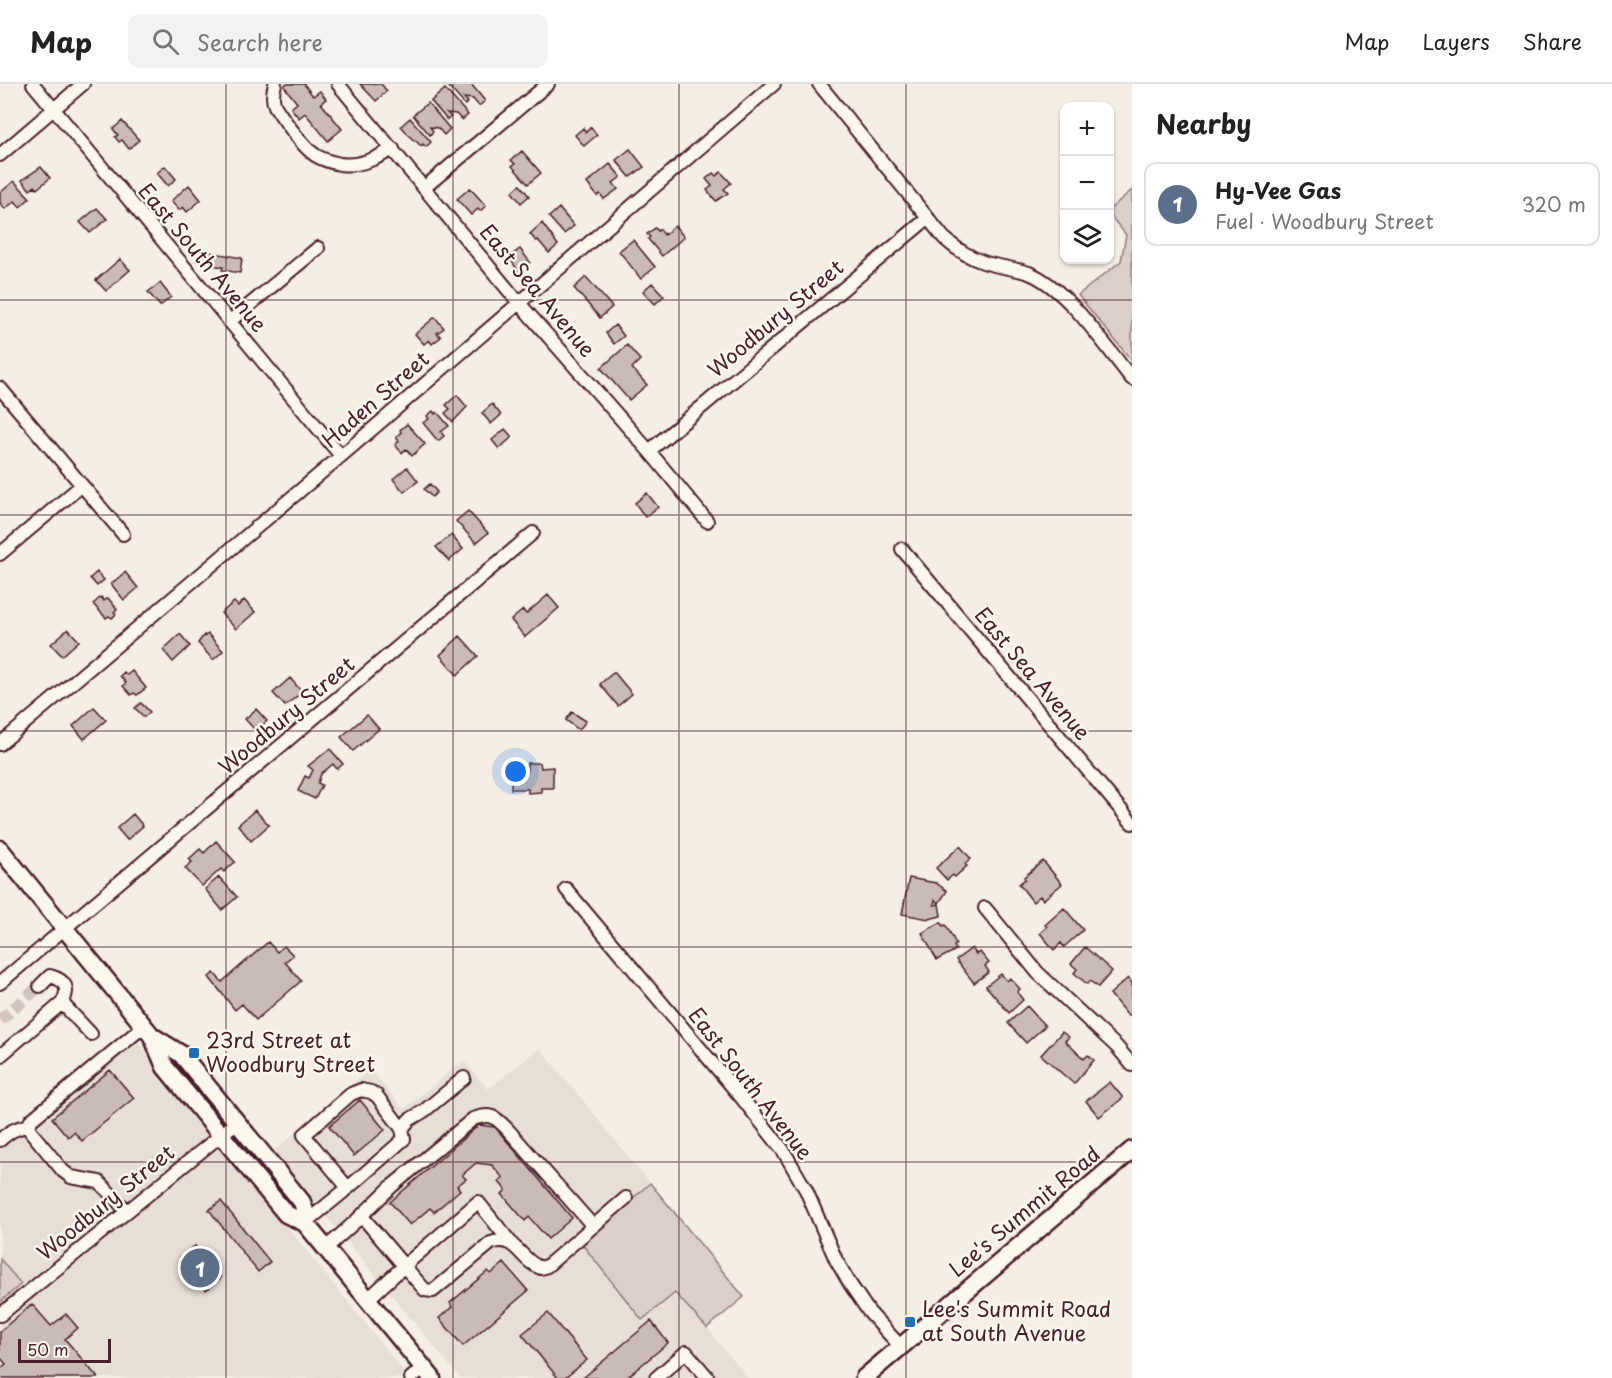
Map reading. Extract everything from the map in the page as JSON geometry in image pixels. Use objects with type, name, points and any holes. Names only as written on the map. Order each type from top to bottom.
[{"type":"main road","points":[[0,849],[148,1031],[165,1067],[286,1214],[305,1223],[367,1300],[422,1375]]},
{"type":"main road","points":[[148,1031],[181,1054],[237,1122],[302,1202],[305,1223]]},
{"type":"main road","name":"Lee's Summit Road","points":[[864,1378],[1132,1150]]},
{"type":"street","name":"East South Avenue","points":[[33,84],[341,456]]},
{"type":"street","points":[[0,155],[83,84]]},
{"type":"street","points":[[275,84],[274,105],[309,151],[340,164],[358,164],[377,158],[393,149]]},
{"type":"street","name":"East Sea Avenue","points":[[338,84],[519,303],[707,521]]},
{"type":"street","points":[[425,187],[548,84]]},
{"type":"street","name":"Haden Street","points":[[0,744],[341,456],[774,84]]},
{"type":"street","points":[[819,84],[944,238],[961,253],[982,262],[1029,273],[1050,285],[1064,296],[1132,379]]},
{"type":"street","name":"Woodbury Street","points":[[649,451],[928,218]]},
{"type":"street","points":[[229,321],[318,248]]},
{"type":"street","points":[[0,388],[123,534]]},
{"type":"street","points":[[0,554],[82,485]]},
{"type":"street","name":"Woodbury Street","points":[[0,983],[66,930],[533,533]]},
{"type":"street","name":"East Sea Avenue","points":[[902,549],[1132,823]]},
{"type":"street","name":"East South Avenue","points":[[566,889],[783,1150],[806,1190],[836,1260],[850,1284],[869,1312],[901,1347]]},
{"type":"street","points":[[985,908],[1038,973],[1117,1047],[1132,1065]]},
{"type":"street","points":[[0,1056],[62,1003],[67,994],[59,979],[50,976],[40,986]]},
{"type":"street","points":[[62,1003],[91,1034]]},
{"type":"street","points":[[127,1211],[99,1182],[71,1177],[63,1171],[31,1132],[29,1126],[31,1120],[148,1031]]},
{"type":"street","points":[[402,1129],[409,1120],[424,1111],[464,1078]]},
{"type":"street","points":[[305,1223],[348,1188],[404,1139],[402,1129],[377,1096],[361,1090],[351,1094],[304,1135],[348,1188]]},
{"type":"street","points":[[325,1249],[392,1186],[473,1119],[487,1114],[496,1117],[593,1226]]},
{"type":"street","name":"Woodbury Street","points":[[0,1315],[237,1122]]},
{"type":"street","points":[[0,1140],[11,1130],[20,1126],[29,1126]]},
{"type":"street","points":[[367,1300],[478,1202],[511,1243],[535,1266],[541,1268],[547,1266],[626,1198]]},
{"type":"street","points":[[356,1221],[361,1219],[366,1221],[425,1290],[433,1291],[490,1244],[498,1240],[511,1243]]},
{"type":"street","points":[[656,1378],[686,1352],[708,1378]]},
{"type":"shaded area","points":[[1132,190],[1132,361],[1078,295],[1121,261],[1126,235],[1114,220],[1114,206]]},
{"type":"shaded area","points":[[125,1033],[142,1047],[409,1378],[0,1378],[0,1302],[21,1284],[0,1259],[0,1139]]},
{"type":"shaded area","points":[[540,1048],[650,1183],[582,1244],[642,1319],[675,1293],[748,1378],[460,1378],[273,1152],[370,1069],[404,1109],[463,1060],[488,1089]]},
{"type":"shaded area","points":[[650,1183],[744,1297],[707,1328],[675,1293],[642,1320],[582,1244]]},
{"type":"shaded area","points":[[0,1259],[21,1284],[0,1302]]},
{"type":"building","points":[[304,84],[313,96],[320,91],[326,99],[321,103],[342,129],[328,141],[305,113],[299,118],[291,108],[297,103],[284,86]]},
{"type":"building","points":[[360,84],[381,84],[387,91],[376,101]]},
{"type":"building","points":[[471,84],[485,101],[479,106],[473,99],[464,98],[468,102],[465,105],[448,86]]},
{"type":"building","points":[[445,89],[468,115],[462,120],[456,114],[447,113],[451,117],[447,120],[431,101]]},
{"type":"building","points":[[428,103],[450,129],[444,135],[438,128],[430,127],[433,131],[430,135],[413,115]]},
{"type":"building","points":[[410,118],[431,142],[426,147],[414,141],[401,126]]},
{"type":"building","points":[[122,121],[139,140],[129,149],[122,140],[119,142],[115,137],[118,135],[113,129]]},
{"type":"building","points":[[591,127],[597,135],[584,146],[575,135],[583,128],[586,132]]},
{"type":"building","points":[[630,149],[644,167],[630,177],[616,160]]},
{"type":"building","points":[[522,151],[541,173],[528,184],[512,166],[515,164],[511,160]]},
{"type":"building","points":[[610,164],[621,177],[613,183],[618,189],[604,199],[600,194],[597,196],[587,183]]},
{"type":"building","points":[[165,166],[176,179],[168,186],[157,173]]},
{"type":"building","points":[[41,167],[50,178],[37,189],[35,186],[30,190],[22,180]]},
{"type":"building","points":[[721,172],[731,183],[724,189],[728,193],[716,201],[707,190],[712,186],[706,179],[713,173],[716,176]]},
{"type":"building","points":[[14,181],[30,198],[20,207],[15,201],[5,209],[0,203],[0,193]]},
{"type":"building","points":[[189,185],[201,200],[187,212],[183,207],[179,210],[171,201]]},
{"type":"building","points":[[520,185],[529,196],[521,203],[512,192]]},
{"type":"building","points":[[470,188],[486,206],[471,215],[457,199]]},
{"type":"building","points":[[97,208],[107,219],[90,233],[80,222]]},
{"type":"building","points":[[559,208],[574,226],[564,234],[549,217]]},
{"type":"building","points":[[542,223],[558,245],[549,253],[530,234]]},
{"type":"building","points":[[675,226],[684,237],[662,256],[648,239],[650,237],[647,234],[655,228],[658,231],[660,229],[664,235]]},
{"type":"building","points":[[633,240],[655,267],[641,279],[619,251]]},
{"type":"building","points":[[520,249],[530,262],[518,271],[509,257]]},
{"type":"building","points":[[209,252],[242,258],[240,273],[206,264]]},
{"type":"building","points":[[120,259],[130,270],[106,291],[96,280]]},
{"type":"building","points":[[586,277],[612,307],[600,318],[574,288]]},
{"type":"building","points":[[160,283],[171,297],[160,306],[148,292]]},
{"type":"building","points":[[652,283],[664,296],[655,304],[643,291]]},
{"type":"building","points":[[435,317],[444,328],[437,333],[441,337],[432,344],[429,340],[424,344],[415,334]]},
{"type":"building","points":[[615,325],[624,336],[614,344],[606,333]]},
{"type":"building","points":[[627,345],[640,360],[632,368],[647,385],[629,400],[601,368]]},
{"type":"building","points":[[457,395],[467,407],[453,422],[445,413],[450,409],[446,405]]},
{"type":"building","points":[[492,404],[501,415],[491,424],[482,413]]},
{"type":"building","points":[[433,411],[435,414],[437,412],[449,426],[441,432],[444,436],[438,441],[423,423],[429,419],[427,416]]},
{"type":"building","points":[[407,424],[425,444],[412,456],[406,449],[402,453],[395,445],[399,441],[396,437],[401,432],[400,430]]},
{"type":"building","points":[[505,429],[512,437],[499,449],[492,440]]},
{"type":"building","points":[[407,467],[418,481],[404,492],[393,479]]},
{"type":"building","points":[[430,484],[437,492],[432,497],[424,489]]},
{"type":"building","points":[[647,493],[658,507],[645,517],[635,503]]},
{"type":"building","points":[[468,511],[488,533],[476,543],[456,521]]},
{"type":"building","points":[[451,535],[463,549],[449,561],[436,547]]},
{"type":"building","points":[[97,572],[104,580],[97,586],[90,578]]},
{"type":"building","points":[[125,572],[138,588],[124,600],[111,584]]},
{"type":"building","points":[[548,595],[559,608],[525,637],[511,620],[523,610],[526,614]]},
{"type":"building","points":[[101,597],[104,601],[108,598],[117,609],[112,618],[109,616],[106,618],[93,604]]},
{"type":"building","points":[[244,600],[255,612],[236,629],[221,613],[234,602],[238,606]]},
{"type":"building","points":[[68,629],[79,641],[62,656],[51,644]]},
{"type":"building","points":[[180,634],[190,646],[173,662],[163,650]]},
{"type":"building","points":[[208,634],[223,651],[213,660],[198,643],[204,635]]},
{"type":"building","points":[[460,636],[478,656],[457,675],[440,655]]},
{"type":"building","points":[[132,671],[146,688],[137,695],[134,693],[131,695],[123,686],[126,683],[120,676],[124,672],[127,675]]},
{"type":"building","points":[[614,672],[632,694],[618,706],[600,684]]},
{"type":"building","points":[[290,678],[302,692],[285,706],[273,693]]},
{"type":"building","points":[[141,703],[150,712],[144,717],[135,708]]},
{"type":"building","points":[[94,707],[106,720],[84,739],[73,726]]},
{"type":"building","points":[[256,709],[267,721],[256,731],[245,719]]},
{"type":"building","points":[[572,712],[586,721],[579,730],[566,720]]},
{"type":"building","points":[[367,715],[379,729],[353,751],[341,737]]},
{"type":"building","points":[[330,749],[343,764],[337,769],[333,764],[321,774],[318,783],[322,785],[315,799],[298,791],[305,776],[309,778],[313,770],[308,766]]},
{"type":"building","points":[[527,763],[540,763],[541,768],[553,767],[553,788],[541,788],[541,792],[528,793],[528,789],[511,789],[511,773],[527,773]]},
{"type":"building","points":[[255,810],[269,825],[251,841],[238,825]]},
{"type":"building","points":[[133,814],[143,826],[127,840],[117,828]]},
{"type":"building","points":[[216,841],[235,862],[224,872],[221,869],[202,886],[185,868],[192,862],[189,859],[200,849],[204,853]]},
{"type":"building","points":[[960,846],[971,859],[955,877],[953,875],[947,880],[936,868]]},
{"type":"building","points":[[1043,861],[1062,884],[1043,900],[1040,896],[1033,902],[1019,884]]},
{"type":"building","points":[[219,877],[237,897],[222,910],[205,889]]},
{"type":"building","points":[[909,878],[936,883],[947,891],[939,903],[935,900],[934,905],[939,904],[941,916],[929,919],[902,914]]},
{"type":"building","points":[[1064,908],[1083,930],[1064,947],[1061,943],[1054,950],[1040,933],[1047,927],[1045,925]]},
{"type":"building","points":[[941,922],[943,926],[946,925],[956,944],[954,946],[956,950],[937,960],[922,933]]},
{"type":"building","points":[[268,942],[277,952],[284,946],[293,955],[285,962],[301,981],[256,1020],[242,1004],[235,1010],[209,977],[214,973],[222,982]]},
{"type":"building","points":[[1085,947],[1112,971],[1098,987],[1090,981],[1087,984],[1074,973],[1077,969],[1071,964]]},
{"type":"building","points":[[972,948],[976,954],[980,952],[989,963],[985,966],[989,972],[974,983],[956,960]]},
{"type":"building","points":[[1001,974],[1007,981],[1010,978],[1020,989],[1017,992],[1023,1000],[1009,1013],[986,986]]},
{"type":"building","points":[[1128,978],[1132,983],[1132,1013],[1128,1016],[1110,994]]},
{"type":"building","points":[[1027,1006],[1045,1026],[1026,1043],[1008,1023]]},
{"type":"building","points":[[1062,1032],[1069,1037],[1065,1041],[1084,1059],[1088,1055],[1094,1060],[1074,1084],[1041,1055]]},
{"type":"building","points":[[110,1070],[134,1098],[82,1141],[74,1132],[68,1137],[52,1118]]},
{"type":"building","points":[[1110,1082],[1123,1098],[1099,1117],[1086,1101]]},
{"type":"building","points":[[360,1100],[385,1130],[354,1156],[329,1126]]},
{"type":"building","points":[[479,1125],[495,1127],[572,1218],[548,1239],[529,1217],[525,1221],[502,1194],[506,1190],[499,1182],[503,1178],[492,1165],[476,1163],[462,1175],[466,1179],[457,1186],[460,1190],[434,1212],[430,1208],[410,1225],[390,1202]]},
{"type":"building","points":[[221,1201],[270,1262],[258,1272],[209,1210]]},
{"type":"building","points":[[195,1246],[221,1278],[206,1290],[180,1257]]},
{"type":"building","points":[[504,1263],[528,1291],[463,1346],[439,1318],[452,1307],[450,1303],[488,1271],[491,1274]]},
{"type":"building","points":[[32,1304],[51,1326],[66,1314],[78,1328],[65,1339],[98,1378],[0,1378],[0,1369],[6,1364],[0,1357],[0,1331]]},
{"type":"building","points":[[548,1313],[587,1360],[565,1378],[558,1378],[522,1334]]},
{"type":"building","points":[[651,1321],[668,1343],[626,1378],[583,1378]]},
{"type":"tunnel","points":[[0,1020],[40,986]]},
{"type":"place","name":"23rd Street at Woodbury Street","points":[[194,1053]]},
{"type":"place","name":"Hy-Vee Gas","points":[[200,1268]]},
{"type":"place","name":"Lee's Summit Road at South Avenue","points":[[910,1322]]}]
